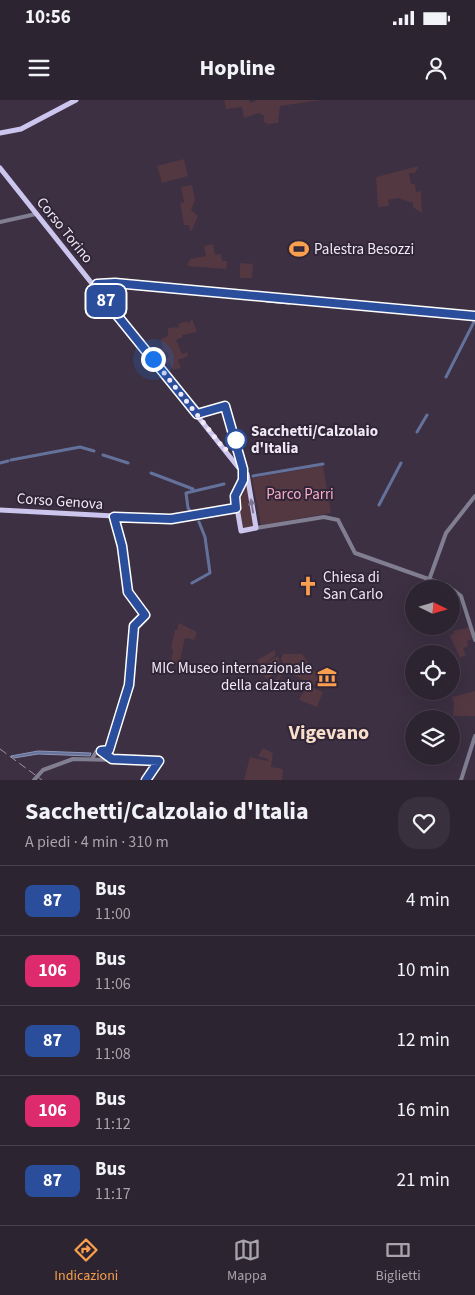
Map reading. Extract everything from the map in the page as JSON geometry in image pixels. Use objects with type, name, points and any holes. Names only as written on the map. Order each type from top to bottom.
[{"type":"main road","points":[[0,134],[21,129],[76,100]]},
{"type":"main road","name":"Corso Torino","points":[[0,168],[238,467],[243,469]]},
{"type":"main road","points":[[95,288],[110,286],[475,318]]},
{"type":"main road","points":[[243,469],[247,474],[256,528],[241,531],[235,496],[241,483],[243,469]]},
{"type":"main road","points":[[241,483],[249,484]]},
{"type":"main road","name":"Corso Genova","points":[[0,510],[171,519],[236,508]]},
{"type":"street","points":[[0,222],[36,214]]},
{"type":"street","points":[[256,528],[324,517],[338,520],[355,552],[429,580],[446,533],[475,496]]},
{"type":"street","points":[[460,595],[475,640]]},
{"type":"street","points":[[462,780],[475,736]]},
{"type":"street","points":[[99,751],[105,758]]},
{"type":"street","points":[[92,759],[99,751]]},
{"type":"street","points":[[98,759],[99,751]]},
{"type":"street","points":[[34,780],[40,772],[63,761],[105,758],[159,761]]},
{"type":"street","points":[[146,780],[154,767],[147,760]]},
{"type":"green space","points":[[224,100],[249,100],[250,103],[258,100],[321,100],[280,106],[278,123],[268,124],[264,122],[264,116],[259,113],[244,118],[242,107],[226,109]]},
{"type":"green space","points":[[184,159],[188,176],[162,183],[157,166]]},
{"type":"green space","points":[[419,166],[415,173],[409,173],[411,184],[415,184],[416,192],[421,191],[422,213],[413,207],[413,203],[398,198],[388,200],[389,206],[378,207],[376,177]]},
{"type":"green space","points":[[192,185],[195,200],[191,210],[198,216],[190,231],[189,225],[184,225],[180,203],[184,202],[181,187]]},
{"type":"green space","points":[[213,244],[215,255],[221,254],[222,261],[227,261],[226,269],[187,266],[190,259],[206,256],[204,246]]},
{"type":"green space","points":[[240,263],[253,264],[252,278],[240,278]]},
{"type":"green space","points":[[192,319],[197,332],[182,335],[183,337],[176,340],[182,354],[187,352],[188,356],[178,360],[181,368],[173,370],[169,363],[167,364],[163,360],[169,357],[167,352],[164,353],[161,339],[168,336],[168,328],[179,327],[178,324],[187,321],[188,324]]},
{"type":"green space","name":"Parco Parri","points":[[323,466],[331,513],[261,525],[252,478]]},
{"type":"green space","points":[[247,484],[254,527],[242,529],[236,495],[244,494],[243,485]]},
{"type":"green space","points":[[179,623],[197,632],[194,640],[185,638],[179,664],[171,662],[173,650],[171,648],[175,630],[177,630]]},
{"type":"green space","points":[[470,627],[472,639],[467,641],[468,646],[463,649],[466,655],[460,658],[460,645],[454,645],[450,636],[460,635],[460,629]]},
{"type":"green space","points":[[275,650],[275,656],[262,665],[278,656],[284,672],[275,685],[273,683],[282,671],[277,668],[268,680],[261,674],[265,671],[257,660]]},
{"type":"green space","points":[[283,654],[302,654],[318,676],[319,685],[309,684],[292,672],[281,659]]},
{"type":"green space","points":[[307,685],[323,692],[317,707],[299,700]]},
{"type":"green space","points":[[475,691],[475,716],[460,716],[460,710],[453,710],[453,700],[460,700],[460,695]]},
{"type":"green space","points":[[263,748],[273,753],[271,767],[283,769],[282,780],[244,780],[250,757],[268,761],[268,759],[258,756]]},
{"type":"water","points":[[38,751],[91,753],[90,756],[38,754],[14,758],[11,756]]},
{"type":"waterway","points":[[446,377],[474,322]]},
{"type":"waterway","points":[[417,432],[427,415]]},
{"type":"waterway","points":[[11,460],[80,447],[94,451]]},
{"type":"waterway","points":[[103,455],[128,463]]},
{"type":"waterway","points":[[0,463],[8,461]]},
{"type":"waterway","points":[[379,505],[401,463]]},
{"type":"waterway","points":[[253,476],[323,464]]},
{"type":"waterway","points":[[151,473],[193,489]]},
{"type":"waterway","points":[[192,513],[188,508],[186,493],[224,484]]},
{"type":"waterway","points":[[192,583],[210,573],[205,537],[199,522]]},
{"type":"railway","points":[[0,749],[42,780]]},
{"type":"bus line","name":"87","points":[[146,780],[159,761],[112,759],[101,751],[108,752],[120,718],[129,685],[134,626],[145,615],[128,592],[122,546],[114,517],[171,519],[236,508],[236,492],[243,480],[242,458],[225,406],[197,414],[95,288],[97,284],[102,282],[115,283],[475,316]]},
{"type":"place","name":"Palestra Besozzi","points":[[299,249]]},
{"type":"place","name":"Sacchetti/Calzolaio d'Italia","points":[[236,440]]},
{"type":"place","name":"Chiesa di San Carlo","points":[[308,586]]},
{"type":"place","name":"MIC Museo internazionale della calzatura","points":[[327,677]]},
{"type":"district","name":"Vigevano","points":[[329,732]]},
{"type":"route","points":[[153,359],[225,450],[236,440]]}]
